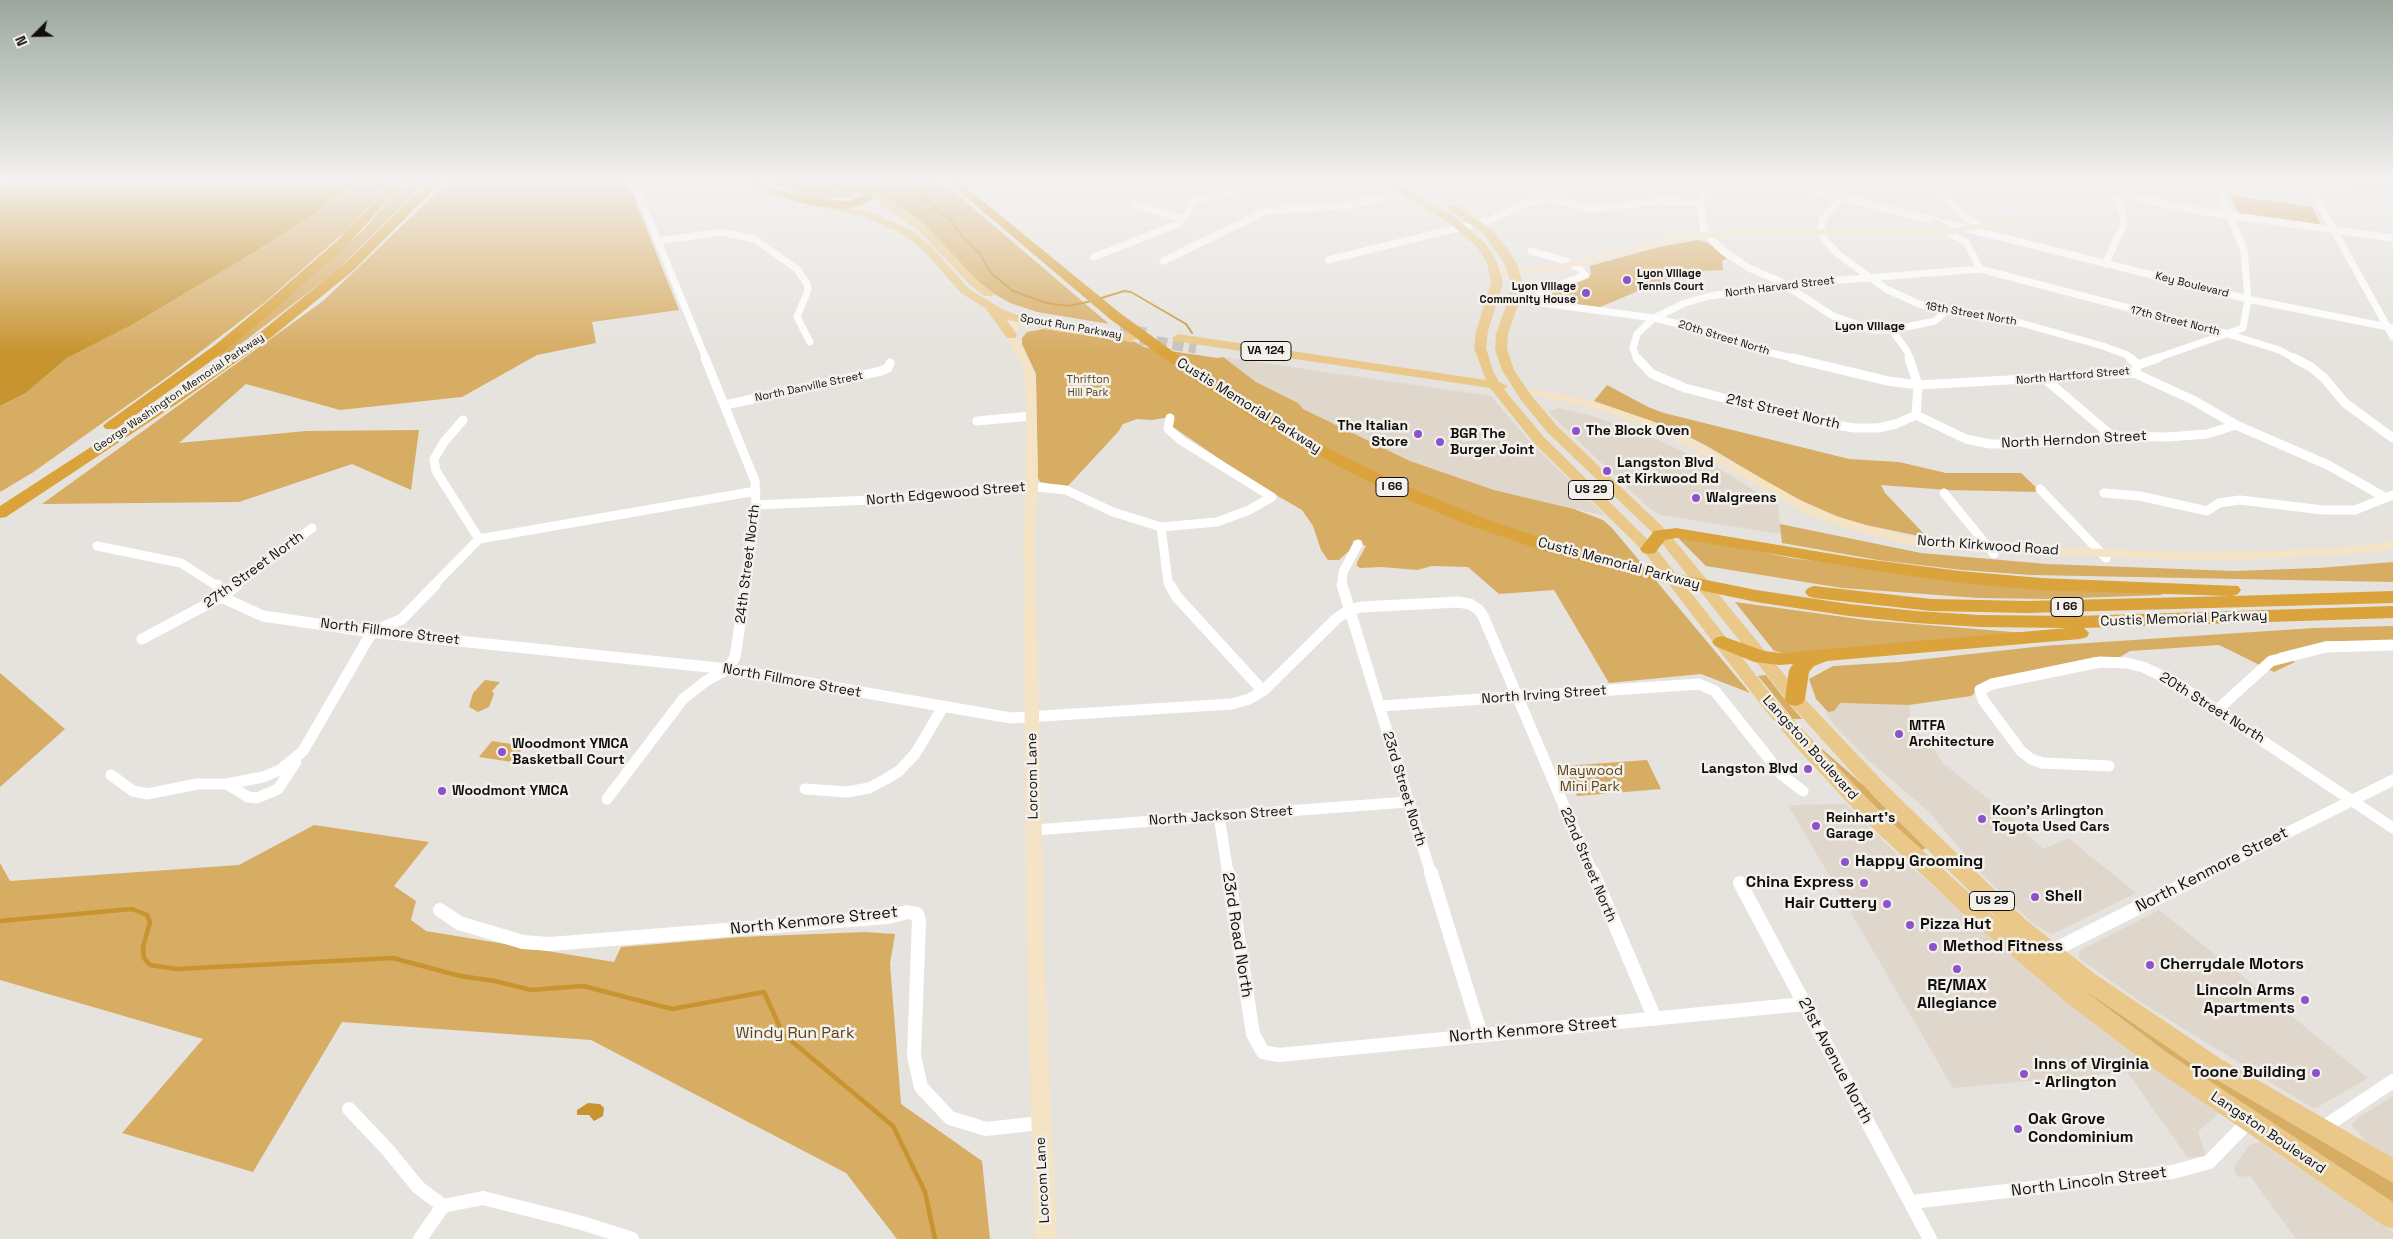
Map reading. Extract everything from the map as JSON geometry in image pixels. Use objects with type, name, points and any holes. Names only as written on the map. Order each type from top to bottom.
[{"type":"highway","name":"George Washington Memorial Parkway","points":[[0,500],[97,436],[220,348],[347,238]]},
{"type":"highway","name":"George Washington Memorial Parkway","points":[[0,513],[176,398],[268,332],[349,267],[379,238]]},
{"type":"highway","name":"Custis Memorial Parkway","points":[[1020,238],[1115,316],[1184,366],[1298,438],[1392,487],[1501,530],[1618,566],[1756,596],[1849,610],[1980,621],[2107,622],[2393,612]]},
{"type":"highway","name":"Custis Memorial Parkway","points":[[1037,238],[1147,326],[1211,370],[1305,429],[1404,479],[1512,522],[1605,550],[1742,580],[1864,598],[1932,605],[2078,607],[2393,596]]},
{"type":"highway","points":[[1649,549],[1662,534],[1678,533],[1856,563],[1988,580],[2041,584],[2232,590],[2354,591],[2393,596]]},
{"type":"highway","points":[[1722,642],[1761,657],[1776,659],[2138,628],[2226,624],[2278,615]]},
{"type":"highway","points":[[1795,699],[1797,678],[1801,667],[1812,660],[1831,655]]},
{"type":"main road","name":"Spout Run Parkway","points":[[914,238],[930,252],[965,291],[984,304],[1017,318],[1046,325],[1131,338]]},
{"type":"main road","name":"Spout Run Parkway","points":[[932,238],[983,291],[1022,309],[1077,323],[1120,329]]},
{"type":"main road","name":"Langston Boulevard","points":[[1473,238],[1484,249],[1495,272],[1496,289],[1482,331],[1481,353],[1497,389],[1534,436],[1649,549],[1786,723],[1882,826],[1975,912],[2041,956],[2108,996],[2181,1046],[2393,1171]]},
{"type":"main road","name":"Langston Boulevard","points":[[1492,238],[1499,245],[1513,270],[1516,281],[1516,294],[1501,341],[1505,364],[1522,393],[1552,429],[1662,534],[1704,583],[1761,657],[1818,725],[1974,884],[2041,956],[2146,1050],[2393,1217]]},
{"type":"main road","points":[[983,291],[1013,310],[1017,318],[1032,317],[1077,323]]},
{"type":"main road","points":[[984,304],[999,316],[1013,340],[1026,331],[1046,325]]},
{"type":"main road","name":"VA 124","points":[[1178,338],[1450,378],[1497,389]]},
{"type":"main road","name":"VA 124","points":[[1196,348],[1522,393]]},
{"type":"main road","points":[[1450,378],[1472,370],[1481,353]]},
{"type":"main road","points":[[1786,723],[1818,725]]},
{"type":"street","name":"24th Street North","points":[[658,238],[725,405],[754,481],[756,491],[752,548],[735,658],[728,669]]},
{"type":"street","points":[[659,241],[681,238]]},
{"type":"street","points":[[748,238],[754,239],[797,270],[807,284],[808,290],[797,317],[810,342]]},
{"type":"street","points":[[1094,257],[1143,238]]},
{"type":"street","points":[[1163,261],[1213,238]]},
{"type":"street","points":[[1328,260],[1419,238]]},
{"type":"street","points":[[1495,272],[1545,270],[1574,265],[1687,238]]},
{"type":"street","points":[[1709,238],[1737,261],[1786,285],[1832,316],[1854,325],[1873,330],[1892,330],[1935,321],[1944,315],[1946,311]]},
{"type":"street","name":"18th Street North","points":[[1823,238],[1839,255],[1886,289],[1919,304],[1946,311],[2014,321],[2094,343],[2127,355],[2136,369],[2236,425],[2328,465],[2389,496]]},
{"type":"street","points":[[1958,238],[1967,243],[1980,269]]},
{"type":"street","name":"Key Boulevard","points":[[2010,238],[2105,264],[2248,299],[2390,328]]},
{"type":"street","points":[[2105,264],[2118,238]]},
{"type":"street","name":"North Hartford Street","points":[[1918,385],[2045,380],[2136,369],[2243,328],[2248,299],[2244,250],[2239,238]]},
{"type":"street","points":[[2338,238],[2390,328],[2393,337]]},
{"type":"street","points":[[1532,251],[1574,265]]},
{"type":"street","name":"20th Street North","points":[[1574,265],[1585,275],[1540,294],[1539,298],[1542,303],[1654,318],[1716,333],[1786,357],[1888,381],[1918,385]]},
{"type":"street","name":"North Harvard Street","points":[[1652,374],[1637,359],[1633,348],[1637,334],[1654,318],[1685,303],[1710,296],[1786,285],[1980,269]]},
{"type":"street","name":"17th Street North","points":[[1980,269],[2228,334],[2279,350],[2303,362],[2324,378],[2352,409],[2393,438]]},
{"type":"street","points":[[1013,340],[1011,328],[1017,318]]},
{"type":"street","points":[[1892,330],[1907,351],[1918,385],[1916,415]]},
{"type":"street","name":"Lorcom Lane","points":[[1013,340],[1030,373],[1032,486],[1029,538],[1036,976],[1040,1123],[1046,1239]]},
{"type":"street","name":"North Danville Street","points":[[725,405],[881,371],[888,368],[890,364]]},
{"type":"street","name":"21st Street North","points":[[1652,374],[1684,388],[1812,421],[1854,428],[1878,428],[1916,415]]},
{"type":"street","points":[[2045,380],[2112,436]]},
{"type":"street","name":"North Kirkwood Road","points":[[1522,393],[1587,410],[1654,432],[1702,455],[1787,505],[1835,526],[1905,545],[1935,550],[2265,561],[2393,552]]},
{"type":"street","name":"North Herndon Street","points":[[1916,415],[1966,439],[1990,444],[2043,443],[2112,436],[2167,437],[2207,434],[2236,425]]},
{"type":"street","points":[[977,421],[1031,416]]},
{"type":"street","name":"North Edgewood Street","points":[[756,505],[910,498],[1032,486],[1066,490],[1113,512],[1161,527],[1217,522],[1249,510],[1272,497],[1182,441],[1168,429],[1170,418]]},
{"type":"street","points":[[463,420],[444,442],[434,459],[436,471],[450,489],[479,539]]},
{"type":"street","points":[[2040,489],[2104,556]]},
{"type":"street","points":[[228,784],[248,797],[257,798],[278,789],[303,751],[372,632],[402,619],[479,539],[756,491]]},
{"type":"street","points":[[1944,493],[1992,551]]},
{"type":"street","points":[[2104,493],[2140,496],[2207,511],[2219,503],[2240,500],[2323,510],[2355,510],[2389,496]]},
{"type":"street","points":[[1161,527],[1168,582],[1177,597],[1263,691]]},
{"type":"street","name":"27th Street North","points":[[142,639],[221,597],[312,528]]},
{"type":"street","name":"23rd Street North","points":[[1358,544],[1343,572],[1342,588],[1481,1035]]},
{"type":"street","name":"North Kirkwood Road","points":[[2104,556],[2262,556],[2356,550],[2393,545]]},
{"type":"street","name":"North Fillmore Street","points":[[97,546],[180,563],[217,586],[221,597],[263,616],[372,632],[728,669],[1011,718],[1232,704],[1249,699],[1263,691],[1336,619],[1349,610],[1361,607],[1458,602],[1470,604]]},
{"type":"street","name":"22nd Street North","points":[[1470,604],[1479,610],[1483,616],[1655,1019]]},
{"type":"street","points":[[2217,710],[2271,661],[2326,647],[2393,645]]},
{"type":"street","name":"20th Street North","points":[[2109,766],[2042,763],[2031,759],[2021,751],[1983,700],[1980,690],[1992,684],[2100,662],[2127,663],[2158,673],[2217,710],[2393,828]]},
{"type":"street","points":[[607,799],[684,699],[706,680],[728,669]]},
{"type":"street","name":"North Irving Street","points":[[1380,706],[1692,683],[1709,687],[1715,691],[1782,775],[1803,791]]},
{"type":"street","points":[[806,789],[847,792],[869,788],[886,779],[899,771],[915,754],[943,707]]},
{"type":"street","points":[[111,774],[133,791],[147,794],[197,784],[228,784],[249,781],[280,770],[303,751]]},
{"type":"street","name":"North Kenmore Street","points":[[2041,956],[2393,780]]},
{"type":"street","name":"North Jackson Street","points":[[1034,830],[1407,802]]},
{"type":"street","name":"23rd Road North","points":[[1219,816],[1253,1034],[1263,1052]]},
{"type":"street","name":"21st Avenue North","points":[[1740,883],[1930,1239]]},
{"type":"street","name":"North Kenmore Street","points":[[440,910],[459,923],[523,942],[550,944],[888,916],[907,912],[917,914],[919,921],[914,1056],[922,1087],[950,1118],[986,1129],[1040,1123]]},
{"type":"street","name":"North Kenmore Street","points":[[1263,1052],[1279,1055],[1804,1004]]},
{"type":"street","points":[[2320,1129],[2393,1081]]},
{"type":"street","points":[[349,1109],[388,1149],[418,1187],[443,1206]]},
{"type":"street","name":"North Lincoln Street","points":[[1911,1202],[2173,1172],[2209,1162],[2249,1121]]},
{"type":"street","points":[[420,1239],[443,1206],[483,1198],[582,1223],[632,1239]]},
{"type":"shaded area","points":[[0,238],[277,238],[132,325],[67,358],[26,393],[0,406]]},
{"type":"shaded area","points":[[1223,357],[1491,396],[1531,443],[1606,516],[1494,490],[1410,461],[1302,409],[1298,403],[1256,382]]},
{"type":"shaded area","points":[[1558,408],[1589,415],[1643,433],[1718,468],[1778,505],[1781,534],[1660,515],[1649,508],[1552,416],[1549,411]]},
{"type":"shaded area","points":[[1839,703],[1909,705],[1911,723],[1924,741],[1929,741],[1943,763],[2028,831],[2027,835],[2044,849],[2068,838],[2136,893],[2051,935],[2030,921],[1977,869],[1929,812],[1866,758],[1835,726],[1825,713],[1834,711]]},
{"type":"shaded area","points":[[1846,804],[1898,855],[1993,939],[2219,1113],[2198,1132],[2206,1156],[2188,1158],[2127,1072],[1953,1088],[1788,805]]},
{"type":"shaded area","points":[[2159,910],[2368,1078],[2316,1108],[2309,1106],[2139,1001],[2079,958],[2079,951]]},
{"type":"shaded area","points":[[2393,1096],[2393,1160],[2368,1144],[2352,1125],[2359,1117]]},
{"type":"shaded area","points":[[588,1103],[600,1104],[604,1108],[603,1116],[594,1121],[589,1115],[577,1115],[577,1110]]},
{"type":"shaded area","points":[[2260,1142],[2393,1232],[2393,1239],[2296,1239],[2250,1176],[2237,1177],[2234,1168],[2249,1145]]},
{"type":"green space","points":[[277,238],[338,238],[264,303],[170,375],[32,473],[0,492],[0,406],[26,393],[67,358],[132,325]]},
{"type":"green space","points":[[354,238],[370,238],[335,272],[217,362],[220,354]]},
{"type":"green space","points":[[389,238],[650,238],[679,310],[592,322],[596,343],[537,355],[462,397],[340,410],[246,384],[179,443],[306,431],[419,430],[411,490],[352,464],[239,502],[42,504],[323,301]]},
{"type":"green space","points":[[937,238],[1008,238],[1109,324],[1037,312],[1010,303],[989,291],[975,280]]},
{"type":"green space","points":[[1698,240],[1708,243],[1727,259],[1722,261],[1723,270],[1702,271],[1667,279],[1600,307],[1555,302],[1546,298],[1546,295],[1589,278],[1591,274],[1590,266],[1659,247]]},
{"type":"green space","name":"Thrifton Hill Park","points":[[1043,329],[1135,342],[1144,347],[1217,358],[1223,357],[1256,382],[1298,403],[1303,409],[1410,461],[1494,490],[1574,509],[1603,520],[1612,528],[1750,693],[1701,674],[1609,683],[1554,590],[1499,594],[1468,567],[1432,566],[1417,570],[1382,567],[1360,568],[1357,566],[1357,562],[1366,546],[1354,540],[1349,551],[1339,560],[1328,560],[1321,550],[1313,526],[1302,510],[1252,481],[1173,427],[1170,417],[1152,420],[1137,419],[1123,424],[1118,432],[1067,487],[1040,482],[1038,478],[1036,374],[1022,344],[1022,338],[1027,332]]},
{"type":"green space","points":[[1607,385],[1648,407],[1664,413],[1849,459],[1899,462],[1946,473],[2021,473],[2041,492],[1947,490],[1881,485],[1885,493],[1928,538],[1866,525],[1836,516],[1791,496],[1707,446],[1674,429],[1594,401]]},
{"type":"green space","points":[[1780,524],[1921,553],[2047,564],[2233,571],[2318,568],[2393,562],[2393,582],[2031,575],[1962,570],[1878,560],[1782,543]]},
{"type":"green space","points":[[1687,537],[1791,558],[1864,567],[2158,591],[2162,595],[2049,599],[1979,598],[1842,588],[1706,566],[1679,539]]},
{"type":"green space","points":[[1735,602],[1866,620],[2025,633],[1782,653],[1774,651]]},
{"type":"green space","points":[[2393,626],[2393,641],[2326,641],[2278,653],[2295,662],[2274,672],[2219,645],[2130,651],[2120,657],[2095,657],[2048,667],[1981,688],[1971,696],[1909,705],[1840,703],[1834,711],[1828,712],[1816,699],[1809,679],[1833,666],[1899,662],[2043,646],[2314,628]]},
{"type":"green space","points":[[0,673],[65,729],[0,787]]},
{"type":"green space","points":[[1766,675],[1802,719],[1793,719],[1758,676]]},
{"type":"green space","points":[[485,680],[500,682],[492,691],[494,694],[489,707],[478,712],[469,707],[473,693]]},
{"type":"green space","name":"Woodmont YMCA Basketball Court","points":[[492,741],[525,746],[512,762],[479,757]]},
{"type":"green space","points":[[1819,749],[1822,749],[1869,790],[1926,848],[1922,850],[1898,830]]},
{"type":"green space","name":"Maywood Mini Park","points":[[1647,760],[1661,789],[1577,796],[1564,766]]},
{"type":"green space","name":"Windy Run Park","points":[[314,825],[429,842],[394,886],[416,901],[411,920],[426,931],[614,962],[621,947],[741,937],[865,932],[895,934],[890,964],[901,1104],[982,1161],[990,1239],[897,1239],[846,1173],[591,1040],[342,1022],[253,1172],[122,1133],[203,1039],[0,980],[0,863],[10,881],[239,865]]},
{"type":"green space","points":[[2060,971],[2393,1179],[2393,1205],[2148,1042]]},
{"type":"waterway","points":[[964,238],[980,254],[991,273],[1013,291],[1046,303],[1068,306],[1092,301]]},
{"type":"waterway","points":[[1098,299],[1124,291],[1131,292],[1186,324],[1192,333]]},
{"type":"waterway","points":[[0,921],[132,909],[147,915],[150,922],[143,947],[144,958],[150,965],[176,969],[393,958],[460,976],[495,981],[531,990],[583,986],[672,1009],[764,992],[783,1034],[893,1126],[925,1192],[935,1239]]},
{"type":"tunnel","points":[[1120,329],[1146,333]]},
{"type":"tunnel","points":[[1140,339],[1196,348]]},
{"type":"place","name":"Lyon Village Tennis Court","points":[[1627,280]]},
{"type":"place","name":"Lyon Village Community House","points":[[1586,293]]},
{"type":"place","name":"The Block Oven","points":[[1576,431]]},
{"type":"place","name":"The Italian Store","points":[[1418,434]]},
{"type":"place","name":"BGR The Burger Joint","points":[[1440,442]]},
{"type":"place","name":"Langston Blvd at Kirkwood Rd","points":[[1607,471]]},
{"type":"place","name":"Walgreens","points":[[1696,498]]},
{"type":"place","name":"MTFA Architecture","points":[[1899,734]]},
{"type":"place","name":"Woodmont YMCA Basketball Court","points":[[502,752]]},
{"type":"place","name":"Langston Blvd","points":[[1808,769]]},
{"type":"place","name":"Woodmont YMCA","points":[[442,791]]},
{"type":"place","name":"Koon's Arlington Toyota Used Cars","points":[[1982,819]]},
{"type":"place","name":"Reinhart's Garage","points":[[1816,826]]},
{"type":"place","name":"Happy Grooming","points":[[1845,862]]},
{"type":"place","name":"China Express","points":[[1864,883]]},
{"type":"place","name":"Shell","points":[[2035,897]]},
{"type":"place","name":"Hair Cuttery","points":[[1887,904]]},
{"type":"place","name":"Pizza Hut","points":[[1910,925]]},
{"type":"place","name":"Method Fitness","points":[[1933,947]]},
{"type":"place","name":"Cherrydale Motors","points":[[2150,965]]},
{"type":"place","name":"RE/MAX Allegiance","points":[[1957,969]]},
{"type":"place","name":"Lincoln Arms Apartments","points":[[2305,1000]]},
{"type":"place","name":"Toone Building","points":[[2316,1073]]},
{"type":"place","name":"Inns of Virginia - Arlington","points":[[2024,1074]]},
{"type":"place","name":"Oak Grove Condominium","points":[[2018,1129]]},
{"type":"district","name":"Lyon Village","points":[[1870,327]]}]
